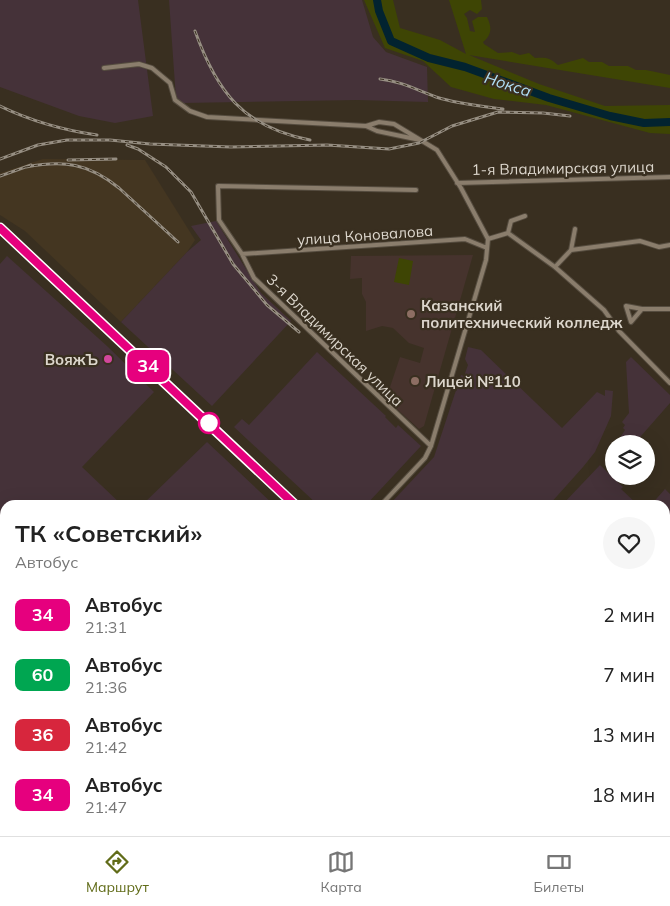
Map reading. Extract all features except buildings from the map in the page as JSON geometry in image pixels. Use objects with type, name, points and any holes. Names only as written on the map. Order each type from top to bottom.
[{"type":"street","points":[[104,68],[138,64],[152,68],[170,83],[175,100],[190,111],[207,117],[366,126],[379,122],[394,124],[437,150],[488,239],[486,260],[431,446],[424,458],[386,500]]},
{"type":"street","points":[[366,126],[377,131],[420,140]]},
{"type":"street","name":"1-я Владимирская улица","points":[[457,183],[670,177]]},
{"type":"street","name":"3-я Владимирская улица","points":[[416,190],[218,186],[219,220],[242,254],[254,278],[431,446]]},
{"type":"street","points":[[508,232],[511,220],[525,216]]},
{"type":"street","points":[[0,228],[290,500]]},
{"type":"street","points":[[555,267],[571,250],[576,229]]},
{"type":"street","points":[[488,239],[508,232]]},
{"type":"street","points":[[508,232],[555,267],[604,310],[619,331],[670,383]]},
{"type":"street","name":"улица Коновалова","points":[[242,254],[465,239],[487,248]]},
{"type":"street","points":[[571,250],[640,241],[659,247],[670,245]]},
{"type":"street","points":[[642,309],[631,322],[626,306],[642,309],[670,310]]},
{"type":"shaded area","points":[[0,0],[138,0],[153,116],[115,123],[79,116],[0,87]]},
{"type":"shaded area","points":[[169,0],[362,0],[373,37],[386,52],[427,67],[428,102],[357,100],[182,103],[176,99]]},
{"type":"shaded area","points":[[43,159],[145,160],[195,240],[187,252],[121,322],[25,231],[0,215],[0,173]]},
{"type":"shaded area","points":[[216,221],[261,293],[291,321],[212,406],[121,322],[187,252],[201,240],[191,226]]},
{"type":"shaded area","name":"Казанский политехнический колледж","points":[[473,255],[424,426],[419,429],[386,399],[400,357],[420,363],[424,348],[409,343],[393,328],[382,326],[366,331],[366,302],[362,294],[362,278],[350,279],[351,256]]},
{"type":"shaded area","points":[[7,256],[107,346],[154,392],[82,467],[117,500],[0,500],[0,264]]},
{"type":"shaded area","points":[[468,347],[481,350],[562,428],[597,392],[605,396],[605,390],[613,391],[611,416],[595,452],[553,500],[394,500],[434,457],[461,375],[464,376],[468,365],[465,359]]},
{"type":"shaded area","points":[[317,352],[386,416],[396,428],[398,425],[421,446],[371,500],[313,500],[234,427],[242,419],[249,425]]},
{"type":"shaded area","points":[[631,357],[670,395],[670,403],[642,435],[622,435],[625,430],[623,428],[625,425],[622,422],[629,413],[626,362]]},
{"type":"shaded area","points":[[207,442],[269,500],[147,500]]},
{"type":"shaded area","points":[[600,465],[605,470],[605,485],[621,485],[623,487],[621,489],[633,500],[567,500]]},
{"type":"shaded area","points":[[665,489],[670,494],[670,500],[655,500]]},
{"type":"green space","points":[[364,0],[393,0],[400,28],[440,40],[466,54],[449,0],[481,0],[482,9],[477,14],[470,10],[464,14],[470,31],[475,32],[472,21],[478,17],[487,17],[490,31],[488,37],[483,42],[498,53],[512,52],[520,55],[529,53],[535,58],[548,58],[558,65],[583,58],[589,62],[602,62],[609,66],[628,66],[636,70],[670,75],[670,88],[469,55],[539,84],[605,106],[670,105],[670,134],[650,133],[546,105],[494,99],[451,87],[423,61],[385,48]]},
{"type":"green space","points":[[399,258],[413,261],[409,285],[394,282]]},
{"type":"waterway","name":"Нокса","points":[[377,0],[379,11],[391,41],[429,58],[465,67],[549,98],[610,116],[644,123],[670,122]]},
{"type":"railway","points":[[195,31],[213,72],[223,89],[236,104],[250,116],[267,126],[310,140]]},
{"type":"railway","points":[[380,79],[444,99],[469,105],[503,109]]},
{"type":"railway","points":[[0,106],[47,124],[97,135]]},
{"type":"railway","points":[[0,159],[38,145],[67,140],[110,140],[150,144],[231,147],[327,145],[389,149],[419,143],[452,126],[498,112],[570,116]]},
{"type":"railway","points":[[127,145],[138,149],[166,167],[191,192],[233,264],[267,305],[299,332]]},
{"type":"railway","points":[[68,160],[116,159]]},
{"type":"railway","points":[[26,167],[64,164],[97,173],[119,188],[178,242]]},
{"type":"railway","points":[[0,176],[31,165]]},
{"type":"bus line","name":"34","points":[[0,228],[290,500]]},
{"type":"place","name":"Казанский политехнический колледж","points":[[411,314]]},
{"type":"place","name":"ВояжЪ","points":[[108,359]]},
{"type":"place","name":"Лицей №110","points":[[415,381]]}]
